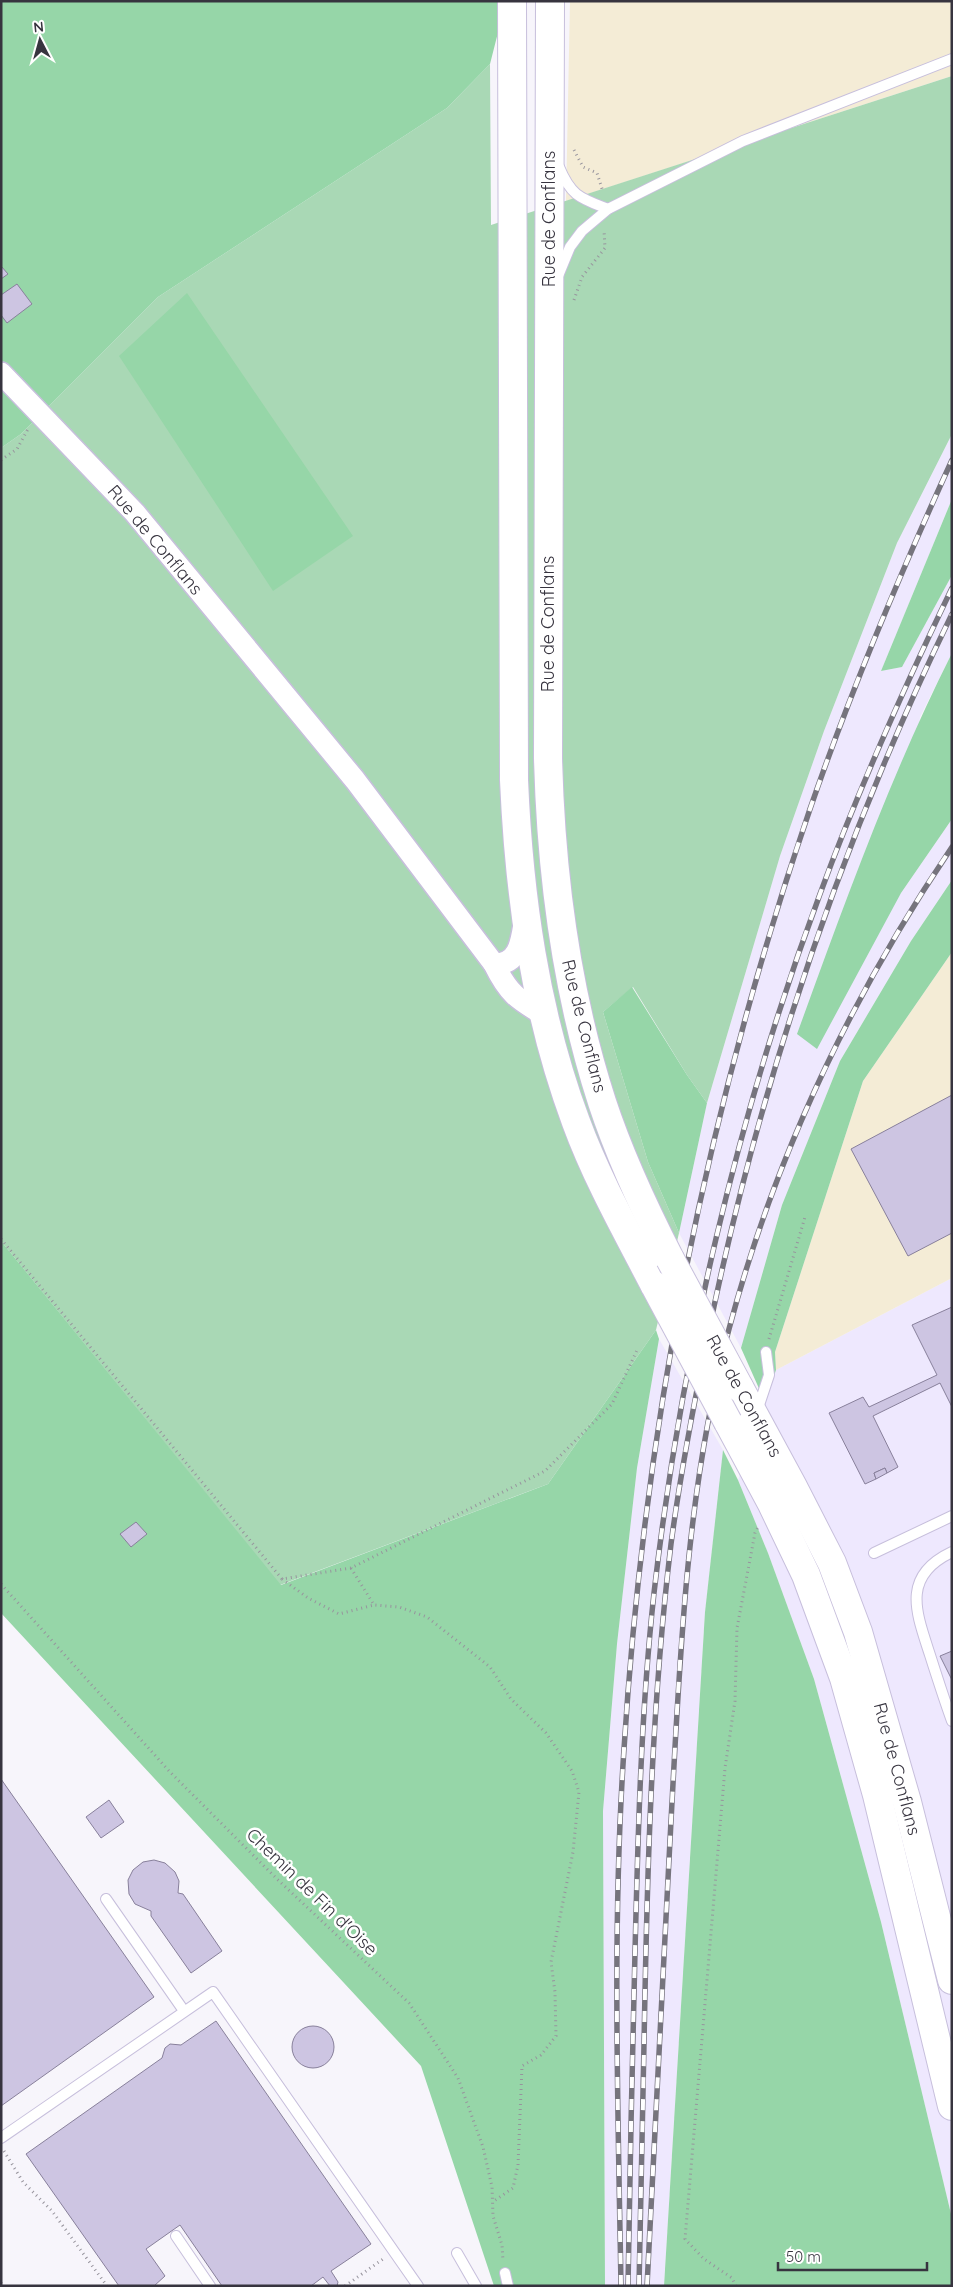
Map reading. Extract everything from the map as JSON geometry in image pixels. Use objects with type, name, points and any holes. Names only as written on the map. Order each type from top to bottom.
[{"type":"main road","name":"Rue de Conflans","points":[[512,1],[514,780],[518,856],[526,916],[544,1015],[564,1088],[592,1161],[655,1286],[772,1504],[806,1575],[847,1687],[877,1795],[952,2106]]},
{"type":"main road","name":"Rue de Conflans","points":[[550,1],[548,124],[561,303],[548,758],[554,875],[572,990],[591,1066],[630,1176],[670,1259],[832,1563],[858,1632],[907,1802],[952,1980]]},
{"type":"street","name":"Rue de Conflans","points":[[1,373],[136,513],[355,780],[494,964],[504,983],[517,999],[544,1015]]},
{"type":"street","points":[[494,964],[510,961],[515,956],[526,916]]},
{"type":"lane","points":[[561,303],[570,247],[582,231],[605,209],[743,141],[952,59]]},
{"type":"lane","points":[[548,124],[558,164],[565,182],[577,196],[605,209]]},
{"type":"lane","points":[[755,1417],[769,1375],[766,1352]]},
{"type":"lane","points":[[874,1553],[952,1516]]},
{"type":"lane","points":[[952,1552],[935,1560],[922,1576],[916,1594],[917,1615],[952,1721]]},
{"type":"lane","points":[[106,1899],[184,2011]]},
{"type":"lane","points":[[1,2138],[212,1992],[418,2286]]},
{"type":"lane","points":[[176,2236],[210,2286]]},
{"type":"lane","points":[[457,2253],[476,2286]]},
{"type":"lane","points":[[505,2273],[508,2286]]},
{"type":"path","points":[[561,303],[605,248],[603,186],[597,173],[583,167],[573,146]]},
{"type":"path","points":[[1,460],[17,449],[39,412]]},
{"type":"path","points":[[766,1352],[805,1217]]},
{"type":"path","points":[[1,1239],[282,1579],[308,1598],[339,1614],[374,1605],[399,1607],[426,1618],[490,1667],[511,1699],[546,1733],[572,1772],[579,1792],[573,1852],[551,1962],[555,1992],[556,2036],[541,2055],[522,2066],[518,2165],[513,2188],[494,2201]]},
{"type":"path","points":[[282,1579],[351,1568],[545,1470],[612,1404],[638,1348]]},
{"type":"path","points":[[736,2286],[732,2278],[704,2259],[685,2239],[725,1768],[735,1701],[736,1628],[755,1532],[772,1504]]},
{"type":"path","points":[[351,1568],[374,1605]]},
{"type":"path","name":"Chemin de Fin d'Oise","points":[[1,1584],[170,1772],[277,1879],[409,2003],[458,2078],[483,2147],[494,2201],[493,2216],[502,2245],[505,2273]]},
{"type":"path","points":[[1,2146],[23,2182],[52,2211],[107,2286]]},
{"type":"path","points":[[345,2286],[393,2252]]},
{"type":"path","points":[[1,2283],[4,2286]]},
{"type":"shaded area","points":[[570,1],[952,1],[952,76],[566,201]]},
{"type":"shaded area","points":[[952,434],[952,499],[881,671],[902,667],[952,575],[952,653],[920,717],[901,893],[952,819],[952,880],[911,941],[840,1061],[782,1205],[741,1348],[679,1233],[707,1103],[780,856],[824,731],[897,543]]},
{"type":"shaded area","points":[[952,952],[952,1278],[776,1370],[775,1352],[863,1081]]},
{"type":"shaded area","points":[[952,1278],[952,2218],[881,1922],[814,1679],[768,1553],[738,1480],[776,1370]]},
{"type":"shaded area","points":[[659,1339],[723,1450],[705,1612],[664,2286],[605,2286],[603,1811],[617,1644],[637,1468]]},
{"type":"green space","points":[[1,1],[506,1],[490,64],[447,108],[158,297],[21,434],[1,448]]},
{"type":"green space","points":[[490,64],[491,225],[952,76],[952,434],[897,543],[824,731],[780,856],[707,1103],[687,1075],[633,987],[603,1012],[648,1162],[679,1233],[656,1330],[548,1484],[280,1585],[1,1241],[1,448],[21,434],[158,297],[447,108]]},
{"type":"green space","points":[[187,293],[353,536],[273,591],[119,356]]},
{"type":"green space","points":[[952,499],[952,575],[902,667],[881,671]]},
{"type":"green space","points":[[952,653],[952,819],[901,893],[817,1049],[797,1034],[850,889],[888,794],[929,699]]},
{"type":"green space","points":[[952,880],[952,952],[863,1081],[775,1352],[776,1370],[765,1402],[741,1348],[782,1205],[840,1061],[911,941]]},
{"type":"green space","points":[[632,987],[687,1075],[707,1103],[679,1233],[648,1162],[603,1012]]},
{"type":"green space","points":[[1,1241],[281,1585],[548,1484],[656,1330],[659,1339],[637,1468],[617,1644],[603,1811],[605,2286],[494,2286],[421,2066],[1,1613]]},
{"type":"green space","points":[[723,1450],[738,1480],[768,1553],[814,1679],[881,1922],[952,2218],[952,2286],[664,2286],[705,1612]]},
{"type":"building","points":[[1,266],[8,274],[1,279]]},
{"type":"building","points":[[17,284],[32,304],[7,323],[1,315],[1,295]]},
{"type":"building","points":[[952,1095],[952,1233],[908,1256],[851,1149]]},
{"type":"building","points":[[952,1307],[952,1407],[940,1383],[873,1416],[898,1467],[887,1473],[885,1468],[874,1473],[876,1479],[865,1484],[829,1413],[863,1397],[869,1407],[937,1375],[912,1325]]},
{"type":"building","points":[[885,1468],[887,1473],[876,1479],[874,1473]]},
{"type":"building","points":[[136,1522],[147,1534],[131,1547],[120,1534]]},
{"type":"building","points":[[952,1651],[952,1680],[940,1656]]},
{"type":"building","points":[[1,1779],[154,1997],[1,2106]]},
{"type":"building","points":[[109,1800],[124,1822],[101,1838],[86,1817]]},
{"type":"building","points":[[154,1860],[165,1863],[175,1872],[179,1881],[178,1893],[183,1894],[222,1951],[191,1973],[151,1916],[151,1911],[135,1904],[129,1894],[128,1880],[133,1870],[143,1862]]},
{"type":"building","points":[[216,2021],[371,2244],[331,2271],[338,2282],[337,2286],[330,2286],[323,2277],[311,2286],[222,2286],[180,2225],[146,2249],[165,2276],[154,2286],[119,2286],[26,2154],[162,2058],[165,2048],[170,2044],[181,2045]]},
{"type":"building","points":[[317,2026],[325,2029],[331,2035],[334,2047],[331,2059],[325,2065],[309,2068],[301,2065],[295,2059],[292,2043],[295,2035],[301,2029]]},
{"type":"railway","points":[[621,2286],[617,2084],[620,1816],[633,1629],[664,1391],[711,1155],[740,1039],[773,923],[810,809],[842,720],[877,633],[952,460]]},
{"type":"railway","points":[[628,2286],[637,1862],[646,1682],[654,1593],[665,1505],[680,1416],[716,1239],[738,1151],[790,978],[820,894],[866,778],[899,701],[952,588]]},
{"type":"railway","points":[[639,2286],[647,1919],[654,1731],[671,1544],[692,1416],[728,1246],[751,1153],[806,969],[838,879],[873,790],[911,701],[952,614]]},
{"type":"railway","points":[[647,2286],[682,1635],[694,1511],[715,1389],[729,1329],[748,1265],[793,1139],[820,1079],[881,960],[952,847]]}]
